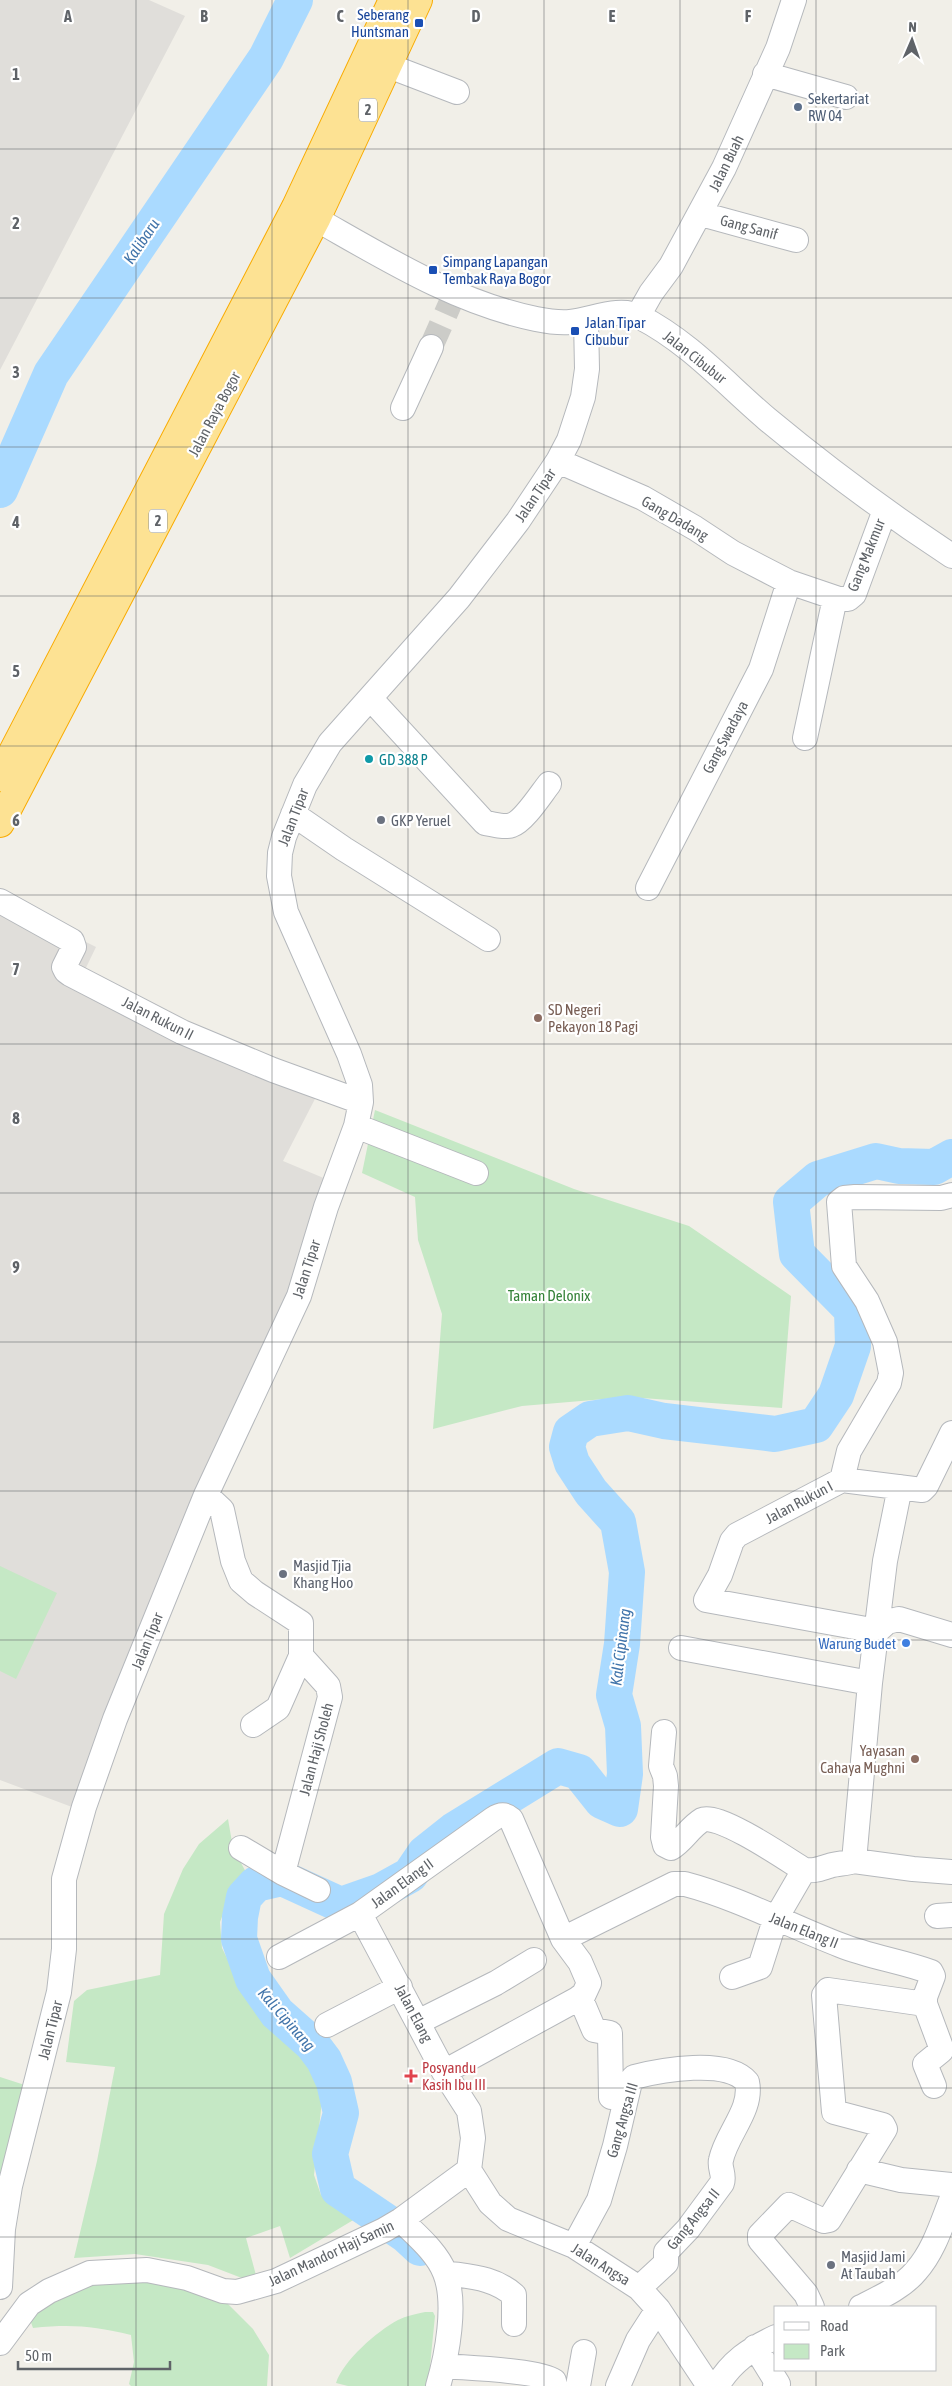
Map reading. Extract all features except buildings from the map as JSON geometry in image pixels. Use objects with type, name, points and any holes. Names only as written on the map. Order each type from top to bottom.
[{"type":"highway","name":"Jalan Raya Bogor","points":[[376,75],[393,0]]},
{"type":"highway","name":"Jalan Raya Bogor","points":[[0,823],[376,75],[418,0]]},
{"type":"highway","name":"Jalan Raya Bogor","points":[[0,777],[306,213]]},
{"type":"street","name":"Jalan Buah","points":[[638,316],[651,293],[671,266],[701,214],[746,122],[765,74],[778,48],[794,0]]},
{"type":"street","points":[[765,74],[846,96]]},
{"type":"street","points":[[376,75],[457,92]]},
{"type":"street","name":"Jalan Cibubur","points":[[306,213],[453,298],[537,319],[568,322],[617,314],[638,316],[678,341],[730,384],[766,418],[846,482],[952,556]]},
{"type":"street","name":"Gang Sanif","points":[[701,214],[796,240]]},
{"type":"street","name":"Jalan Tipar","points":[[0,2287],[3,2229],[10,2186],[59,1992],[64,1949],[66,1867],[105,1746],[206,1495],[299,1296],[326,1207],[356,1126],[361,1102],[360,1085],[355,1069],[293,931],[282,896],[279,876],[280,853],[293,814],[316,764],[330,743],[459,598],[518,521],[558,461],[569,440],[583,397],[587,369],[586,320]]},
{"type":"street","points":[[403,408],[431,347]]},
{"type":"street","name":"Gang Dadang","points":[[558,461],[643,498],[687,523],[733,553],[789,582]]},
{"type":"street","name":"Gang Makmur","points":[[789,582],[835,598],[848,599],[854,594],[885,510]]},
{"type":"street","name":"Gang Swadaya","points":[[648,888],[761,669],[789,582]]},
{"type":"street","points":[[805,738],[835,598]]},
{"type":"street","points":[[370,698],[485,823],[504,826],[513,825],[549,784]]},
{"type":"street","points":[[293,814],[351,853],[488,939]]},
{"type":"street","name":"Jalan Rukun II","points":[[0,901],[72,941],[74,947],[64,967],[70,974],[182,1032],[273,1070],[361,1102]]},
{"type":"street","points":[[356,1126],[476,1173]]},
{"type":"street","points":[[842,1480],[849,1451],[889,1383],[891,1373],[885,1342],[872,1310],[844,1266],[839,1202],[844,1198],[855,1197],[941,1198],[952,1195]]},
{"type":"street","name":"Jalan Rukun I","points":[[877,1631],[757,1608],[707,1601],[732,1540],[737,1535],[842,1480],[918,1490],[924,1489],[952,1433]]},
{"type":"street","points":[[854,1861],[870,1683],[885,1562],[900,1487]]},
{"type":"street","points":[[206,1495],[222,1510],[233,1561],[241,1581],[255,1593],[301,1623],[301,1656],[278,1708],[252,1725]]},
{"type":"street","points":[[877,1631],[887,1622],[899,1619],[952,1635]]},
{"type":"street","points":[[681,1648],[870,1683]]},
{"type":"street","name":"Jalan Haji Sholeh","points":[[283,1873],[330,1697],[328,1686],[301,1656]]},
{"type":"street","points":[[664,1732],[661,1766],[666,1786],[663,1837],[665,1845],[671,1848]]},
{"type":"street","name":"Jalan Elang II","points":[[360,1914],[493,1819],[499,1815],[507,1816],[511,1819],[563,1939],[580,1962],[584,1990],[594,2030],[610,2033],[611,2098]]},
{"type":"street","points":[[671,1848],[678,1844],[702,1820],[709,1819],[730,1826],[804,1870],[821,1870],[828,1866],[854,1861],[913,1870],[952,1872]]},
{"type":"street","points":[[241,1848],[283,1873],[318,1890]]},
{"type":"street","points":[[563,1939],[679,1883],[671,1848]]},
{"type":"street","points":[[732,1977],[760,1967],[775,1920],[804,1870]]},
{"type":"street","name":"Jalan Elang II","points":[[679,1883],[694,1886],[757,1910],[775,1920],[843,1946],[931,1972],[932,1981],[925,1997],[925,2004]]},
{"type":"street","points":[[279,1957],[360,1914]]},
{"type":"street","name":"Jalan Elang","points":[[360,1914],[444,2072],[469,2111],[473,2138],[468,2170]]},
{"type":"street","points":[[418,2022],[496,1983],[534,1960]]},
{"type":"street","points":[[327,2024],[400,1987]]},
{"type":"street","points":[[444,2072],[584,1990]]},
{"type":"street","points":[[812,2306],[806,2294],[760,2240],[760,2235],[789,2205],[824,2221],[829,2220],[885,2129],[883,2125],[834,2112],[824,1995],[828,1990],[846,1991],[925,2004],[941,2047],[941,2051],[924,2064],[934,2086]]},
{"type":"street","name":"Gang Angsa III","points":[[574,2246],[599,2200],[615,2146],[630,2082],[634,2077],[670,2070],[719,2069],[737,2073],[748,2084]]},
{"type":"street","name":"Gang Angsa II","points":[[639,2288],[665,2265],[666,2252],[688,2229],[719,2189],[723,2180],[720,2162],[746,2102],[748,2084]]},
{"type":"street","name":"Jalan Mandor Haji Samin","points":[[0,2343],[29,2304],[49,2291],[90,2273],[147,2270],[187,2278],[223,2291],[237,2292],[276,2281],[394,2224],[468,2170]]},
{"type":"street","name":"Jalan Angsa","points":[[468,2170],[490,2203],[508,2219],[574,2246],[639,2288],[658,2309],[709,2386]]},
{"type":"street","points":[[860,2170],[901,2180],[952,2185]]},
{"type":"street","points":[[863,2306],[906,2281],[916,2272],[933,2245],[950,2208]]},
{"type":"street","points":[[394,2224],[420,2239],[445,2273],[450,2319],[441,2376],[528,2374],[550,2378],[554,2381],[554,2386]]},
{"type":"street","points":[[445,2273],[476,2276],[506,2288],[514,2295],[514,2324]]},
{"type":"street","points":[[618,2386],[638,2340],[658,2309]]},
{"type":"street","points":[[717,2386],[725,2372],[738,2358],[766,2342],[774,2370]]},
{"type":"street","points":[[578,2386],[584,2352]]},
{"type":"street","points":[[774,2371],[778,2384],[775,2386]]},
{"type":"shaded area","points":[[0,0],[149,0],[185,16],[0,370]]},
{"type":"shaded area","points":[[0,899],[96,947],[81,978],[316,1097],[283,1161],[326,1179],[287,1321],[80,1810],[0,1780]]},
{"type":"green space","name":"Taman Delonix","points":[[375,1110],[574,1189],[689,1226],[791,1296],[782,1408],[628,1397],[522,1406],[433,1429],[442,1314],[418,1240],[415,1197],[362,1173]]},
{"type":"green space","points":[[0,1566],[57,1593],[16,1679],[0,1671]]},
{"type":"green space","points":[[228,1819],[233,1848],[248,1876],[232,1890],[220,1922],[222,1948],[242,1988],[289,2041],[301,2051],[323,2091],[314,2175],[321,2195],[360,2216],[290,2258],[280,2226],[246,2238],[257,2279],[247,2280],[208,2265],[135,2254],[74,2258],[97,2161],[115,2067],[66,2062],[74,2001],[87,1990],[160,1975],[164,1914],[183,1869],[199,1844]]},
{"type":"green space","points":[[0,2077],[31,2087],[0,2276]]},
{"type":"green space","points":[[146,2274],[224,2300],[253,2329],[269,2355],[267,2386],[131,2386],[129,2384],[134,2362],[131,2335],[82,2327],[33,2328],[28,2314],[89,2280]]},
{"type":"green space","points":[[425,2312],[433,2312],[435,2316],[428,2386],[348,2386],[336,2383],[353,2356],[380,2331],[401,2319]]},
{"type":"waterway","name":"Kalibaru","points":[[0,490],[51,374],[266,58],[295,0]]},
{"type":"waterway","name":"Kali Cipinang","points":[[420,2248],[406,2235],[338,2189],[330,2154],[341,2113],[334,2082],[324,2060],[312,2044],[277,2013],[253,1979],[239,1939],[240,1917],[244,1897],[256,1884],[282,1878],[341,1905],[381,1891],[410,1875],[425,1853],[454,1830],[558,1766],[579,1772],[602,1801],[620,1809],[625,1774],[623,1726],[614,1695],[622,1644],[627,1572],[618,1522],[591,1492],[572,1463],[567,1447],[571,1432],[590,1419],[628,1413],[664,1421],[775,1434],[816,1425],[836,1395],[853,1346],[852,1310],[797,1254],[791,1202],[818,1179],[876,1161],[899,1166],[934,1167],[952,1157]]},
{"type":"tunnel","points":[[431,347],[450,304]]},
{"type":"place","name":"Seberang Huntsman","points":[[419,23]]},
{"type":"place","name":"Sekertariat RW 04","points":[[798,107]]},
{"type":"place","name":"Simpang Lapangan Tembak Raya Bogor","points":[[433,270]]},
{"type":"place","name":"Jalan Tipar Cibubur","points":[[575,331]]},
{"type":"place","name":"GD 388 P","points":[[369,759]]},
{"type":"place","name":"GKP Yeruel","points":[[381,820]]},
{"type":"place","name":"SD Negeri Pekayon 18 Pagi","points":[[538,1018]]},
{"type":"place","name":"Masjid Tjia Khang Hoo","points":[[283,1574]]},
{"type":"place","name":"Warung Budet","points":[[906,1643]]},
{"type":"place","name":"Yayasan Cahaya Mughni","points":[[915,1759]]},
{"type":"place","name":"Posyandu Kasih Ibu III","points":[[411,2076]]},
{"type":"place","name":"Masjid Jami At Taubah","points":[[831,2265]]}]
